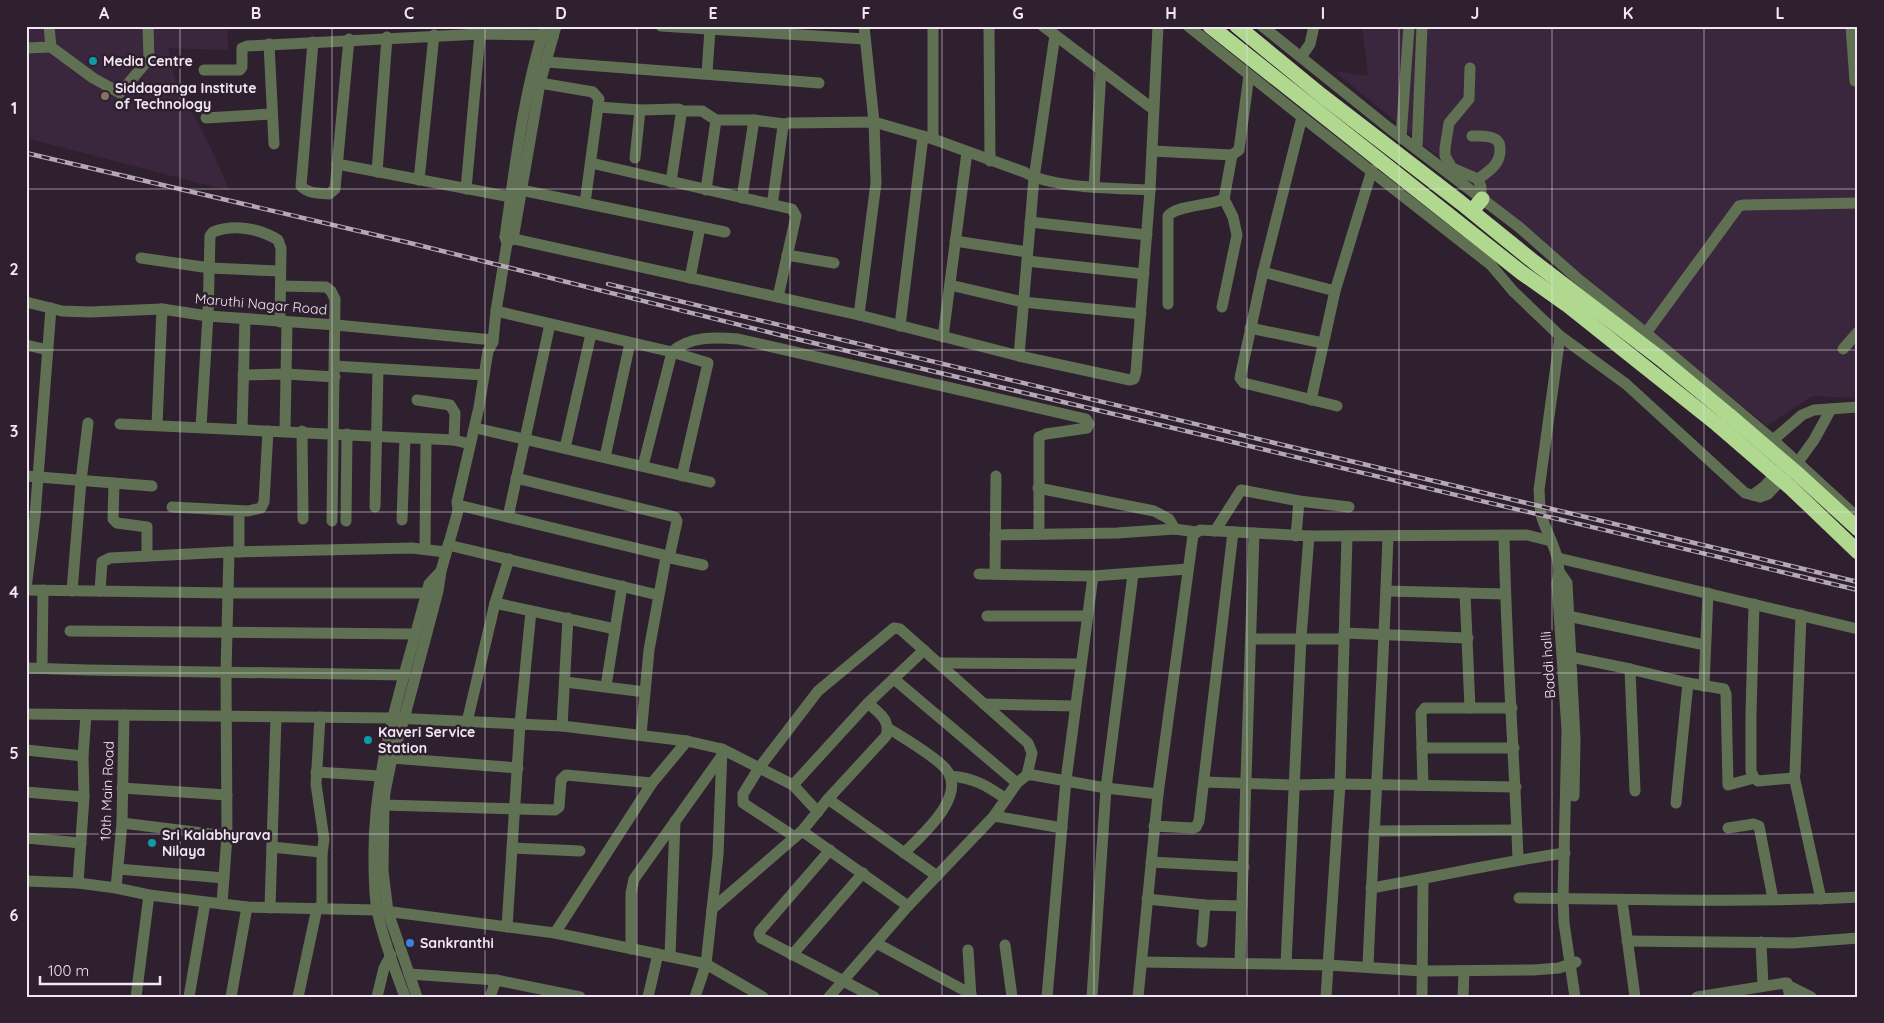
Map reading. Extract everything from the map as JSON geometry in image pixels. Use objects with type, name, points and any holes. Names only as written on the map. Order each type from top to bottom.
[{"type":"highway","points":[[1210,26],[1522,273],[1799,475],[1858,529]]},
{"type":"highway","points":[[1237,26],[1321,95],[1661,359],[1858,552]]},
{"type":"highway","points":[[1472,212],[1482,198]]},
{"type":"street","points":[[49,26],[51,47]]},
{"type":"street","points":[[26,48],[51,47],[93,78],[120,92],[149,59],[148,26]]},
{"type":"street","points":[[661,26],[865,39]]},
{"type":"street","points":[[859,315],[876,182],[874,122],[864,26]]},
{"type":"street","points":[[900,326],[928,137],[932,26]]},
{"type":"street","points":[[989,26],[990,161]]},
{"type":"street","points":[[1043,26],[1154,109]]},
{"type":"street","points":[[508,240],[778,297],[859,315],[1019,356],[1130,380],[1134,379],[1147,235],[1158,26]]},
{"type":"street","points":[[1188,26],[1491,265],[1513,291],[1560,336],[1626,384],[1745,493],[1760,496],[1768,494],[1795,459],[1814,440],[1831,409]]},
{"type":"street","points":[[1262,26],[1401,137],[1519,227],[1773,440],[1858,518]]},
{"type":"street","points":[[1270,26],[1292,44]]},
{"type":"street","points":[[1302,57],[1310,44],[1314,26]]},
{"type":"street","points":[[1401,137],[1409,26]]},
{"type":"street","points":[[1417,149],[1422,26]]},
{"type":"street","points":[[1851,26],[1855,80]]},
{"type":"street","points":[[707,74],[710,29]]},
{"type":"street","points":[[204,70],[240,70],[242,67],[242,48],[269,44],[387,37],[549,31]]},
{"type":"street","points":[[460,508],[457,502],[488,351],[493,341],[508,240],[521,190],[540,83],[547,62],[549,31]]},
{"type":"street","points":[[508,240],[511,197],[522,121],[535,62],[549,31]]},
{"type":"street","points":[[466,188],[480,34]]},
{"type":"street","points":[[419,180],[434,35]]},
{"type":"street","points":[[1019,356],[1034,178],[1055,35]]},
{"type":"street","points":[[377,172],[387,37]]},
{"type":"street","points":[[313,42],[301,186],[314,193],[329,194],[334,188],[349,40]]},
{"type":"street","points":[[269,44],[274,144]]},
{"type":"street","points":[[547,62],[819,83]]},
{"type":"street","points":[[1470,68],[1469,99],[1449,123],[1445,156],[1452,168],[1478,180],[1482,198]]},
{"type":"street","points":[[1094,187],[1102,70]]},
{"type":"street","points":[[1152,151],[1232,155],[1239,150],[1248,75]]},
{"type":"street","points":[[540,83],[593,92],[599,99],[585,203]]},
{"type":"street","points":[[598,107],[640,110],[676,108],[680,111],[702,111],[716,120],[754,120],[784,124],[874,122],[928,137],[1034,178],[1094,187],[1150,190]]},
{"type":"street","points":[[634,158],[640,110]]},
{"type":"street","points":[[671,182],[680,111]]},
{"type":"street","points":[[206,118],[272,114]]},
{"type":"street","points":[[1302,117],[1263,272],[1240,375],[1241,381],[1244,383],[1338,406]]},
{"type":"street","points":[[706,190],[716,120]]},
{"type":"street","points":[[742,198],[754,120]]},
{"type":"street","points":[[770,204],[773,198],[784,124]]},
{"type":"street","points":[[1472,136],[1490,137],[1496,139],[1500,145],[1500,158],[1478,180]]},
{"type":"street","points":[[943,337],[967,152]]},
{"type":"street","points":[[1222,307],[1237,235],[1235,223],[1224,199],[1232,155]]},
{"type":"street","points":[[591,163],[792,210],[796,214],[778,297]]},
{"type":"street","points":[[337,164],[511,197]]},
{"type":"street","points":[[1311,400],[1335,291],[1372,170]]},
{"type":"street","points":[[521,190],[726,232]]},
{"type":"street","points":[[1168,304],[1168,216],[1174,210],[1212,204],[1224,199]]},
{"type":"street","points":[[1646,333],[1738,206],[1858,203]]},
{"type":"street","points":[[1030,222],[1147,235]]},
{"type":"street","points":[[690,278],[700,227]]},
{"type":"street","points":[[201,428],[208,316],[210,236],[213,232],[235,228],[259,231],[278,240],[281,248],[280,286],[286,374],[284,431]]},
{"type":"street","points":[[955,241],[1027,257],[1144,274]]},
{"type":"street","points":[[788,255],[834,263]]},
{"type":"street","points":[[141,258],[210,268],[280,271]]},
{"type":"street","points":[[1263,272],[1335,291]]},
{"type":"street","points":[[950,285],[1023,302],[1141,314]]},
{"type":"street","points":[[280,286],[328,288],[334,294],[336,325],[332,521]]},
{"type":"street","name":"Maruthi Nagar Road","points":[[26,302],[52,308],[90,312],[162,310],[208,316],[336,325],[493,341]]},
{"type":"street","points":[[52,308],[32,476],[26,589],[228,593],[427,593]]},
{"type":"street","points":[[156,425],[162,310]]},
{"type":"street","points":[[496,311],[707,361],[709,364],[682,476]]},
{"type":"street","points":[[242,429],[245,319]]},
{"type":"street","points":[[508,517],[550,324]]},
{"type":"street","points":[[1250,328],[1323,343]]},
{"type":"street","points":[[1843,349],[1858,332]]},
{"type":"street","points":[[565,448],[591,334]]},
{"type":"street","name":"Baddi halli","points":[[1560,336],[1539,490],[1543,520],[1558,558],[1560,573],[1557,582],[1567,730],[1565,853],[1567,898],[1564,923],[1573,963],[1575,997]]},
{"type":"street","points":[[643,466],[672,352],[678,347],[695,340],[738,339],[1086,418],[1089,424],[1086,428],[1046,434],[1039,437],[1039,534]]},
{"type":"street","points":[[406,997],[391,955],[374,876],[374,834],[380,776],[438,591],[440,571],[446,548],[460,508],[480,429],[496,351],[493,341]]},
{"type":"street","points":[[604,457],[630,343]]},
{"type":"street","points":[[26,345],[48,350]]},
{"type":"street","points":[[243,375],[335,372],[378,368],[484,375]]},
{"type":"street","points":[[375,507],[378,368]]},
{"type":"street","points":[[417,400],[450,405],[455,413],[454,440]]},
{"type":"street","points":[[1773,440],[1802,415],[1814,410],[1858,407]]},
{"type":"street","points":[[72,591],[81,480],[88,423]]},
{"type":"street","points":[[120,424],[333,433],[454,440],[470,444]]},
{"type":"street","points":[[480,429],[710,482]]},
{"type":"street","points":[[172,508],[239,510],[258,509],[263,505],[268,431]]},
{"type":"street","points":[[302,432],[303,519]]},
{"type":"street","points":[[346,521],[347,434]]},
{"type":"street","points":[[402,520],[405,438]]},
{"type":"street","points":[[425,548],[426,439]]},
{"type":"street","points":[[32,476],[152,486]]},
{"type":"street","points":[[995,574],[996,476]]},
{"type":"street","points":[[516,478],[675,517],[677,521],[658,595],[649,650],[641,735]]},
{"type":"street","points":[[114,483],[113,519],[117,523],[147,528],[147,556]]},
{"type":"street","points":[[1038,488],[1154,511],[1169,519],[1175,529]]},
{"type":"street","points":[[1215,531],[1241,490],[1349,508]]},
{"type":"street","points":[[1296,536],[1299,501]]},
{"type":"street","points":[[460,508],[508,517],[664,555],[668,558],[703,565]]},
{"type":"street","points":[[222,904],[227,836],[226,633],[228,593],[239,510]]},
{"type":"street","points":[[1527,535],[1543,520]]},
{"type":"street","points":[[995,535],[1117,533],[1175,529],[1196,532],[1200,530],[1296,536],[1527,535],[1551,542]]},
{"type":"street","points":[[1138,997],[1154,826],[1188,569],[1193,535],[1196,532]]},
{"type":"street","points":[[1154,826],[1193,828],[1200,821],[1233,532]]},
{"type":"street","points":[[1240,964],[1254,533]]},
{"type":"street","points":[[1504,535],[1505,594],[1516,787],[1518,860]]},
{"type":"street","points":[[1286,964],[1301,638],[1308,536]]},
{"type":"street","points":[[1326,997],[1340,784],[1347,536]]},
{"type":"street","points":[[1368,966],[1385,635],[1388,536]]},
{"type":"street","points":[[100,591],[102,562],[110,558],[234,552],[446,548],[509,559],[658,595]]},
{"type":"street","points":[[1558,558],[1858,630]]},
{"type":"street","points":[[467,722],[495,603],[509,559]]},
{"type":"street","points":[[979,574],[1093,576],[1188,569]]},
{"type":"street","points":[[417,997],[382,911],[384,792],[399,719],[405,675],[429,584],[440,571]]},
{"type":"street","points":[[1560,573],[1567,583],[1575,739],[1567,898]]},
{"type":"street","points":[[1092,997],[1106,788],[1133,574]]},
{"type":"street","points":[[1047,997],[1066,780],[1093,576]]},
{"type":"street","points":[[606,686],[622,586]]},
{"type":"street","points":[[42,668],[43,590]]},
{"type":"street","points":[[1386,591],[1505,594]]},
{"type":"street","points":[[1466,593],[1470,708]]},
{"type":"street","points":[[1704,686],[1708,594]]},
{"type":"street","points":[[495,603],[615,629]]},
{"type":"street","points":[[1754,604],[1751,772],[1758,781],[1792,778],[1794,776]]},
{"type":"street","points":[[507,928],[520,724],[532,611]]},
{"type":"street","points":[[1801,615],[1794,776],[1821,898]]},
{"type":"street","points":[[987,616],[1087,616]]},
{"type":"street","points":[[1568,616],[1705,645]]},
{"type":"street","points":[[562,726],[568,618]]},
{"type":"street","points":[[908,906],[830,850],[743,803],[743,794],[760,768],[818,691],[894,628],[900,629],[1031,747],[1032,760],[1027,776]]},
{"type":"street","points":[[70,631],[416,634]]},
{"type":"street","points":[[1251,639],[1385,635],[1468,638]]},
{"type":"street","points":[[793,785],[868,703],[924,650]]},
{"type":"street","points":[[1571,658],[1630,669],[1688,683],[1722,688],[1726,694],[1728,785],[1754,778]]},
{"type":"street","points":[[938,663],[1080,664]]},
{"type":"street","points":[[26,668],[405,675]]},
{"type":"street","points":[[1630,669],[1635,791]]},
{"type":"street","points":[[894,679],[1017,783]]},
{"type":"street","points":[[565,682],[645,692]]},
{"type":"street","points":[[1676,803],[1688,683]]},
{"type":"street","points":[[712,909],[799,834],[828,799],[886,736],[887,721],[868,703]]},
{"type":"street","points":[[984,704],[1075,706]]},
{"type":"street","points":[[1423,785],[1421,713],[1423,710],[1426,708],[1512,708]]},
{"type":"street","points":[[26,714],[399,719],[562,726],[686,740],[760,768],[793,785],[818,812]]},
{"type":"street","points":[[78,883],[84,797],[83,756],[86,714]]},
{"type":"street","name":"10th Main Road","points":[[116,888],[122,823],[124,715]]},
{"type":"street","points":[[270,908],[276,717]]},
{"type":"street","points":[[298,997],[320,908],[324,839],[317,799],[316,772],[320,717]]},
{"type":"street","points":[[888,728],[939,762],[950,776],[952,787],[949,799],[940,814],[904,853]]},
{"type":"street","points":[[555,933],[652,783],[686,740]]},
{"type":"street","points":[[1422,748],[1514,748]]},
{"type":"street","points":[[26,750],[83,756]]},
{"type":"street","points":[[631,949],[632,885],[721,753]]},
{"type":"street","points":[[695,997],[706,964],[718,855],[721,753]]},
{"type":"street","points":[[392,758],[518,768]]},
{"type":"street","points":[[316,772],[380,776]]},
{"type":"street","points":[[384,805],[558,809],[561,780],[566,775],[652,783]]},
{"type":"street","points":[[828,997],[908,906],[994,816],[1017,783],[1027,776],[1033,775],[1106,788],[1158,794]]},
{"type":"street","points":[[950,776],[968,778],[986,784],[1006,799]]},
{"type":"street","points":[[1204,782],[1295,786],[1340,784],[1516,787]]},
{"type":"street","points":[[122,788],[226,795]]},
{"type":"street","points":[[26,792],[84,797]]},
{"type":"street","points":[[828,799],[937,876]]},
{"type":"street","points":[[994,816],[1062,828]]},
{"type":"street","points":[[648,997],[664,955],[675,821]]},
{"type":"street","points":[[122,823],[227,836]]},
{"type":"street","points":[[1728,828],[1754,824],[1759,826],[1772,899]]},
{"type":"street","points":[[1374,832],[1517,830]]},
{"type":"street","points":[[26,838],[81,843]]},
{"type":"street","points":[[272,847],[320,852],[322,854]]},
{"type":"street","points":[[512,848],[580,851]]},
{"type":"street","points":[[830,850],[759,934],[761,938],[792,955],[874,997]]},
{"type":"street","points":[[1371,888],[1565,853]]},
{"type":"street","points":[[1151,862],[1244,867]]},
{"type":"street","points":[[118,869],[224,878]]},
{"type":"street","points":[[792,955],[863,873]]},
{"type":"street","points":[[1422,997],[1423,879]]},
{"type":"street","points":[[26,881],[78,883],[148,895],[247,907],[382,911],[555,933],[706,964],[763,997]]},
{"type":"street","points":[[136,997],[148,895]]},
{"type":"street","points":[[1519,898],[1622,900],[1772,899],[1858,896]]},
{"type":"street","points":[[1147,899],[1205,905],[1242,906]]},
{"type":"street","points":[[1622,900],[1636,997]]},
{"type":"street","points":[[190,997],[205,903]]},
{"type":"street","points":[[1202,942],[1205,905]]},
{"type":"street","points":[[231,997],[247,907]]},
{"type":"street","points":[[1627,941],[1792,943],[1858,938]]},
{"type":"street","points":[[1761,942],[1762,986]]},
{"type":"street","points":[[876,943],[971,995]]},
{"type":"street","points":[[1005,945],[1012,997]]},
{"type":"street","points":[[968,950],[971,995]]},
{"type":"street","points":[[377,997],[384,968],[391,955]]},
{"type":"street","points":[[1142,962],[1368,966],[1423,971],[1533,970],[1559,968],[1573,963],[1583,997]]},
{"type":"street","points":[[1463,997],[1464,971]]},
{"type":"street","points":[[409,974],[496,980],[580,997]]},
{"type":"street","points":[[490,997],[496,980]]},
{"type":"street","points":[[1697,997],[1785,983],[1788,983],[1789,991],[1811,997]]},
{"type":"shaded area","name":"Siddaganga Institute of Technology","points":[[26,26],[227,26],[228,50],[168,48],[174,76],[230,191],[26,138]]},
{"type":"shaded area","points":[[1362,26],[1858,26],[1858,398],[1812,396],[1767,426],[1334,71],[1368,76]]},
{"type":"railway","points":[[26,153],[410,243],[784,336],[1858,590]]},
{"type":"railway","points":[[608,284],[1858,582]]},
{"type":"place","name":"Media Centre","points":[[93,61]]},
{"type":"place","name":"Siddaganga Institute of Technology","points":[[105,96]]},
{"type":"place","name":"Kaveri Service Station","points":[[368,740]]},
{"type":"place","name":"Sri Kalabhyrava Nilaya","points":[[152,843]]},
{"type":"place","name":"Sankranthi","points":[[410,943]]}]
